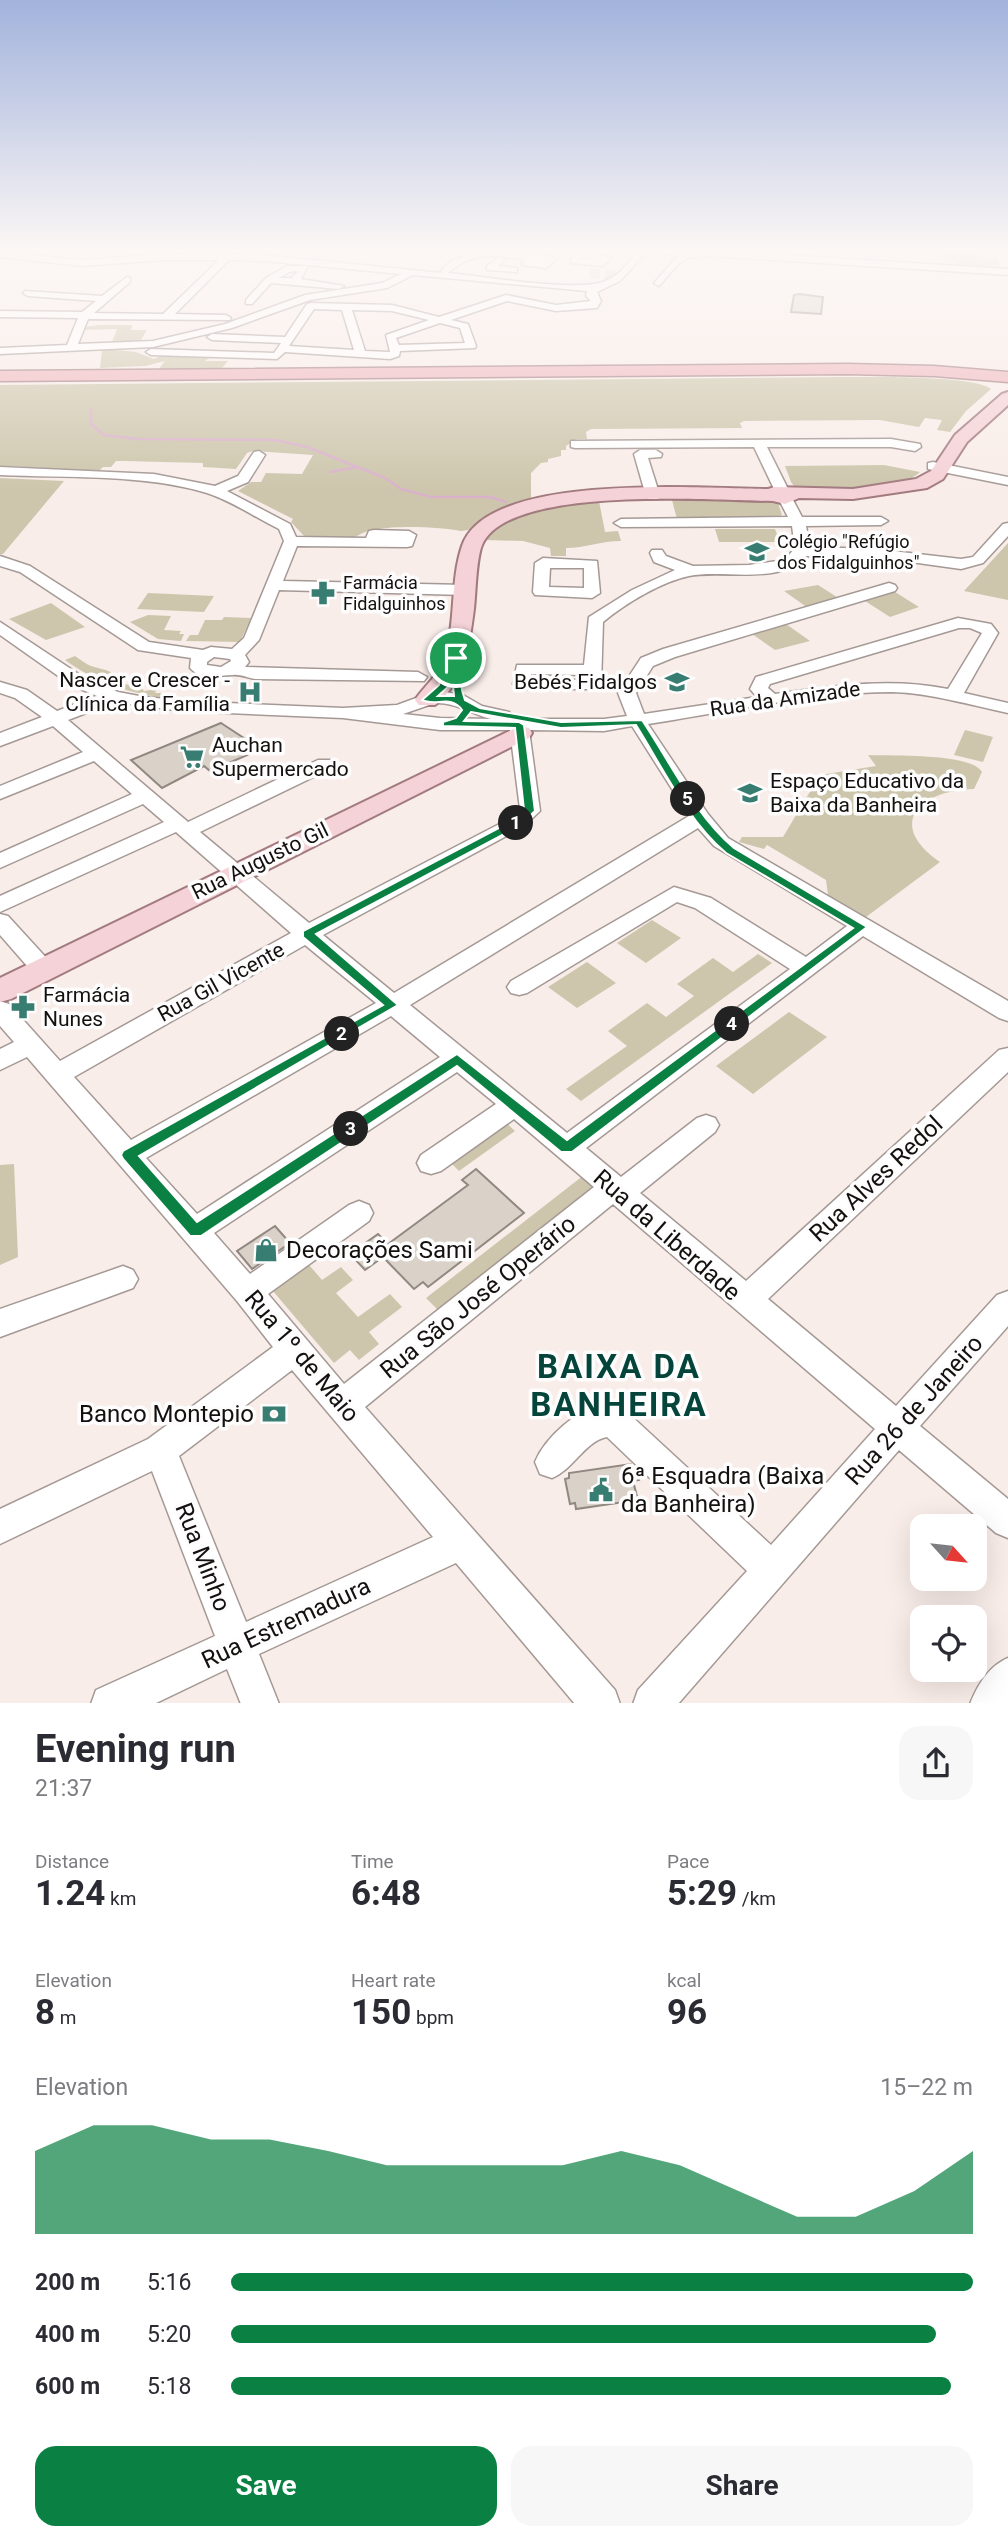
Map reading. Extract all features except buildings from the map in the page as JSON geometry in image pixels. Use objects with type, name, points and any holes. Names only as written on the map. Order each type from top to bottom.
[{"type":"highway","points":[[0,379],[847,369],[1008,371]]},
{"type":"highway","points":[[934,371],[1006,390]]},
{"type":"highway","points":[[0,379],[916,374],[983,383],[1006,390]]},
{"type":"main road","points":[[463,703],[457,690],[456,658],[474,541],[487,525],[506,514],[534,504],[570,498],[853,494],[915,485],[930,480],[961,439],[1006,390]]},
{"type":"main road","points":[[425,701],[444,686],[447,672],[456,658]]},
{"type":"main road","name":"Rua Augusto Gil","points":[[0,991],[520,729]]},
{"type":"street","points":[[71,349],[78,331]]},
{"type":"street","points":[[0,351],[153,344],[201,331]]},
{"type":"street","points":[[284,348],[295,331]]},
{"type":"street","points":[[354,331],[361,354]]},
{"type":"street","points":[[185,336],[284,348],[390,356],[395,354],[395,348],[390,337],[406,331]]},
{"type":"street","points":[[395,348],[471,346],[466,331]]},
{"type":"street","points":[[150,352],[284,348]]},
{"type":"street","points":[[657,553],[659,559],[689,570],[766,568],[786,563],[800,551],[803,538],[759,443]]},
{"type":"street","points":[[575,444],[891,443],[915,447]]},
{"type":"street","points":[[653,496],[640,454],[656,454]]},
{"type":"street","points":[[216,491],[243,479],[259,455]]},
{"type":"street","points":[[938,467],[1008,481]]},
{"type":"street","points":[[0,471],[154,478],[216,491],[285,527],[291,541],[251,640],[234,662],[214,673],[199,668],[197,664],[204,655],[144,646],[25,569],[0,561]]},
{"type":"street","points":[[621,523],[881,521]]},
{"type":"street","points":[[800,551],[875,553],[961,564],[978,560],[1008,527]]},
{"type":"street","points":[[291,541],[372,542]]},
{"type":"street","points":[[592,670],[595,620],[689,570]]},
{"type":"street","points":[[275,579],[466,584]]},
{"type":"street","points":[[889,588],[668,653],[647,662],[627,693],[638,722],[700,818],[730,850],[1008,1012]]},
{"type":"street","points":[[592,593],[634,597]]},
{"type":"street","points":[[771,700],[759,689],[762,681],[958,623],[985,628],[990,633],[954,695]]},
{"type":"street","name":"Rua da Amizade","points":[[0,627],[64,673],[91,688],[113,696],[182,706],[343,713],[440,724],[520,729],[638,722],[868,687],[918,689],[1008,708]]},
{"type":"street","points":[[234,662],[254,674],[418,677]]},
{"type":"street","name":"Rua da Liberdade","points":[[3,690],[21,694],[56,719],[307,934],[566,1148],[744,1301],[1008,1521]]},
{"type":"street","points":[[0,740],[113,696]]},
{"type":"street","name":"Rua da Amizade","points":[[343,713],[399,710],[445,697],[492,715],[561,725]]},
{"type":"street","points":[[425,701],[417,709],[418,716],[440,724],[464,717],[467,710],[463,703]]},
{"type":"street","name":"Rua Gil Vicente","points":[[58,1074],[307,934],[516,823],[530,811],[520,729]]},
{"type":"street","points":[[0,793],[97,753]]},
{"type":"street","points":[[0,905],[325,764]]},
{"type":"street","points":[[0,861],[146,795]]},
{"type":"street","points":[[128,1155],[392,1005],[700,818]]},
{"type":"street","points":[[519,987],[674,894],[687,895],[703,903],[806,968]]},
{"type":"street","points":[[0,921],[43,969]]},
{"type":"street","points":[[566,1148],[861,927]]},
{"type":"street","name":"Rua 1º de Maio","points":[[0,1010],[248,1292],[342,1405],[601,1703]]},
{"type":"street","points":[[0,1061],[30,1044]]},
{"type":"street","name":"Rua Alves Redol","points":[[744,1301],[1008,1057]]},
{"type":"street","points":[[195,1231],[457,1059]]},
{"type":"street","points":[[431,1163],[514,1105]]},
{"type":"street","name":"Rua São José Operário","points":[[342,1405],[616,1191],[706,1125]]},
{"type":"street","points":[[248,1292],[359,1213]]},
{"type":"street","points":[[0,1323],[123,1279]]},
{"type":"street","name":"Rua 26 de Janeiro","points":[[652,1703],[1008,1304]]},
{"type":"street","points":[[0,1527],[160,1450],[295,1350]]},
{"type":"street","points":[[552,1462],[594,1422],[608,1420],[624,1429],[771,1569]]},
{"type":"street","name":"Rua Minho","points":[[160,1450],[260,1703]]},
{"type":"street","name":"Rua Estremadura","points":[[110,1703],[238,1647],[461,1542]]},
{"type":"street","points":[[989,1703],[1008,1677]]},
{"type":"shaded area","points":[[116,331],[146,331],[139,343],[112,342]]},
{"type":"shaded area","points":[[102,350],[136,352],[154,359],[162,355],[211,357],[205,361],[228,361],[222,368],[158,370],[165,361],[145,366],[100,368]]},
{"type":"shaded area","points":[[845,377],[945,379],[981,384],[991,389],[966,411],[950,432],[937,430],[942,420],[925,418],[919,427],[880,420],[744,421],[740,423],[742,428],[591,429],[586,432],[587,439],[577,439],[566,446],[566,450],[561,450],[561,456],[548,459],[548,462],[541,463],[531,473],[531,500],[499,511],[468,530],[461,531],[404,527],[374,530],[354,539],[304,536],[291,522],[293,519],[238,491],[251,482],[261,482],[266,473],[302,474],[313,455],[253,451],[247,453],[236,469],[203,467],[203,463],[116,461],[111,467],[103,467],[100,470],[42,470],[44,468],[9,466],[0,469],[0,385]]},
{"type":"shaded area","points":[[884,465],[920,472],[909,479],[879,488],[797,490],[785,466]]},
{"type":"shaded area","points":[[0,478],[64,481],[3,554],[0,554]]},
{"type":"shaded area","points":[[672,500],[771,500],[778,503],[782,515],[775,518],[677,519]]},
{"type":"shaded area","points":[[599,501],[605,532],[618,531],[621,541],[566,548],[566,556],[551,556],[550,548],[523,541],[485,540],[495,529],[522,514],[553,506]]},
{"type":"shaded area","points":[[715,529],[775,529],[780,542],[719,542]]},
{"type":"shaded area","points":[[1008,543],[1008,600],[964,591]]},
{"type":"shaded area","points":[[818,585],[840,599],[808,608],[784,591]]},
{"type":"shaded area","points":[[895,592],[919,607],[890,617],[865,601]]},
{"type":"shaded area","points":[[148,593],[214,596],[204,612],[137,609]]},
{"type":"shaded area","points":[[51,603],[85,627],[46,640],[9,619]]},
{"type":"shaded area","points":[[148,615],[171,616],[164,630],[181,631],[179,634],[184,634],[181,641],[158,639],[130,622]]},
{"type":"shaded area","points":[[224,617],[251,618],[240,642],[186,641],[190,635],[198,635],[205,620],[222,620]]},
{"type":"shaded area","points":[[786,624],[810,641],[775,650],[752,634]]},
{"type":"shaded area","points":[[75,656],[89,665],[110,672],[123,683],[137,683],[144,691],[157,689],[155,693],[171,693],[169,698],[141,694],[102,681],[65,660]]},
{"type":"shaded area","points":[[965,730],[993,737],[983,762],[954,755]]},
{"type":"shaded area","points":[[868,755],[963,761],[982,772],[974,789],[938,795],[916,811],[912,822],[914,834],[923,848],[940,862],[866,917],[828,895],[826,880],[767,845],[764,849],[739,842],[742,837],[783,837],[820,775],[876,766]]},
{"type":"shaded area","points":[[652,920],[681,938],[646,963],[617,943]]},
{"type":"shaded area","points":[[758,954],[772,963],[581,1101],[566,1089],[627,1046],[608,1031],[647,1003],[666,1017],[694,996],[677,984],[713,958],[733,972]]},
{"type":"shaded area","points":[[587,962],[616,983],[577,1008],[548,987]]},
{"type":"shaded area","points":[[789,1012],[827,1037],[753,1094],[716,1066]]},
{"type":"shaded area","points":[[503,1120],[515,1131],[459,1171],[447,1159]]},
{"type":"shaded area","points":[[14,1164],[18,1257],[0,1265],[0,1165]]},
{"type":"shaded area","points":[[584,1175],[596,1186],[438,1310],[426,1298]]},
{"type":"shaded area","points":[[304,1259],[322,1280],[341,1267],[353,1280],[336,1293],[358,1317],[390,1294],[402,1307],[369,1332],[379,1344],[359,1360],[350,1350],[334,1363],[267,1284]]},
{"type":"waterway","points":[[91,408],[91,424],[104,435],[138,439],[275,440],[307,447],[385,478],[401,489],[431,497],[490,497],[506,502]]},
{"type":"waterway","points":[[330,472],[357,467]]},
{"type":"place","name":"Colégio \"Refúgio dos Fidalguinhos\"","points":[[757,552]]},
{"type":"place","name":"Farmácia Fidalguinhos","points":[[323,593]]},
{"type":"place","name":"Bebés Fidalgos","points":[[677,682]]},
{"type":"place","name":"Nascer e Crescer - Clínica da Família","points":[[250,692]]},
{"type":"place","name":"Auchan Supermercado","points":[[192,757]]},
{"type":"place","name":"Espaço Educativo da Baixa da Banheira","points":[[750,793]]},
{"type":"place","name":"Farmácia Nunes","points":[[23,1007]]},
{"type":"place","name":"Decorações Sami","points":[[266,1250]]},
{"type":"place","name":"Banco Montepio","points":[[274,1414]]},
{"type":"place","name":"6ª Esquadra (Baixa da Banheira)","points":[[601,1490]]},
{"type":"district","name":"BAIXA DA BANHEIRA","points":[[619,1385]]},
{"type":"route","points":[[456,658],[447,672],[444,686],[427,700],[451,698],[461,701],[476,710],[492,715],[561,725],[638,722],[700,818],[718,840],[730,850],[861,927],[566,1148],[457,1059],[195,1231],[128,1155],[392,1005],[307,934],[516,823],[530,811],[519,725],[447,724],[460,720],[467,710],[461,701],[457,690],[456,658]]}]
